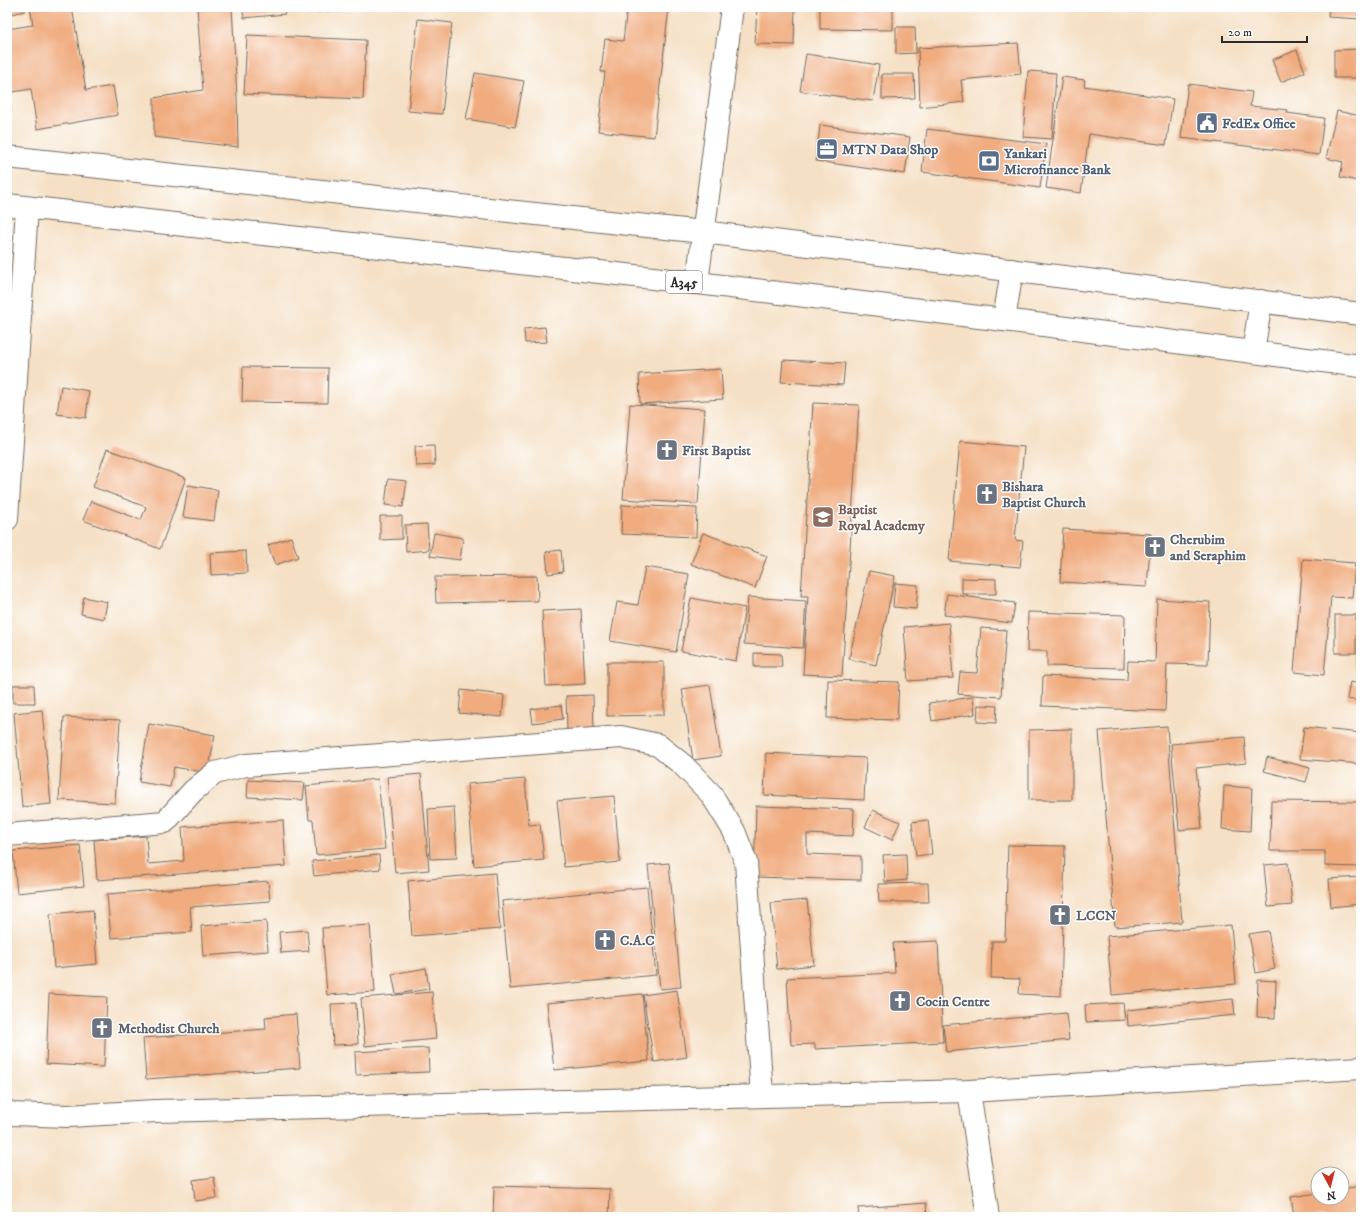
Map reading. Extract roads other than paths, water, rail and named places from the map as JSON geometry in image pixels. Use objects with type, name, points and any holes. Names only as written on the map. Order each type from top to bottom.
[{"type":"main road","points":[[697,283],[732,7]]},
{"type":"main road","points":[[7,157],[703,232],[1361,314]]},
{"type":"main road","points":[[7,519],[17,206]]},
{"type":"main road","name":"A345","points":[[17,206],[697,283],[1004,320],[1361,366]]},
{"type":"main road","points":[[1004,320],[1012,270]]},
{"type":"main road","points":[[1253,352],[1261,301]]},
{"type":"main road","points":[[7,835],[165,822],[193,791],[215,773],[246,764],[620,737],[658,745],[683,766],[711,794],[734,831],[746,862],[762,1096]]},
{"type":"main road","points":[[7,1111],[11,1114],[68,1116],[156,1111],[969,1091],[1361,1068]]},
{"type":"main road","points":[[969,1091],[988,1217]]},
{"type":"place","name":"FedEx Office","points":[[1207,123]]},
{"type":"place","name":"MTN Data Shop","points":[[827,149]]},
{"type":"place","name":"Yankari Microfinance Bank","points":[[989,161]]},
{"type":"place","name":"First Baptist","points":[[667,450]]},
{"type":"place","name":"Bishara Baptist Church","points":[[987,494]]},
{"type":"place","name":"Baptist Royal Academy","points":[[823,517]]},
{"type":"place","name":"Cherubim and Seraphim","points":[[1155,547]]},
{"type":"place","name":"LCCN","points":[[1060,915]]},
{"type":"place","name":"C.A.C","points":[[605,940]]},
{"type":"place","name":"Cocin Centre","points":[[900,1001]]},
{"type":"place","name":"Methodist Church","points":[[102,1028]]}]
